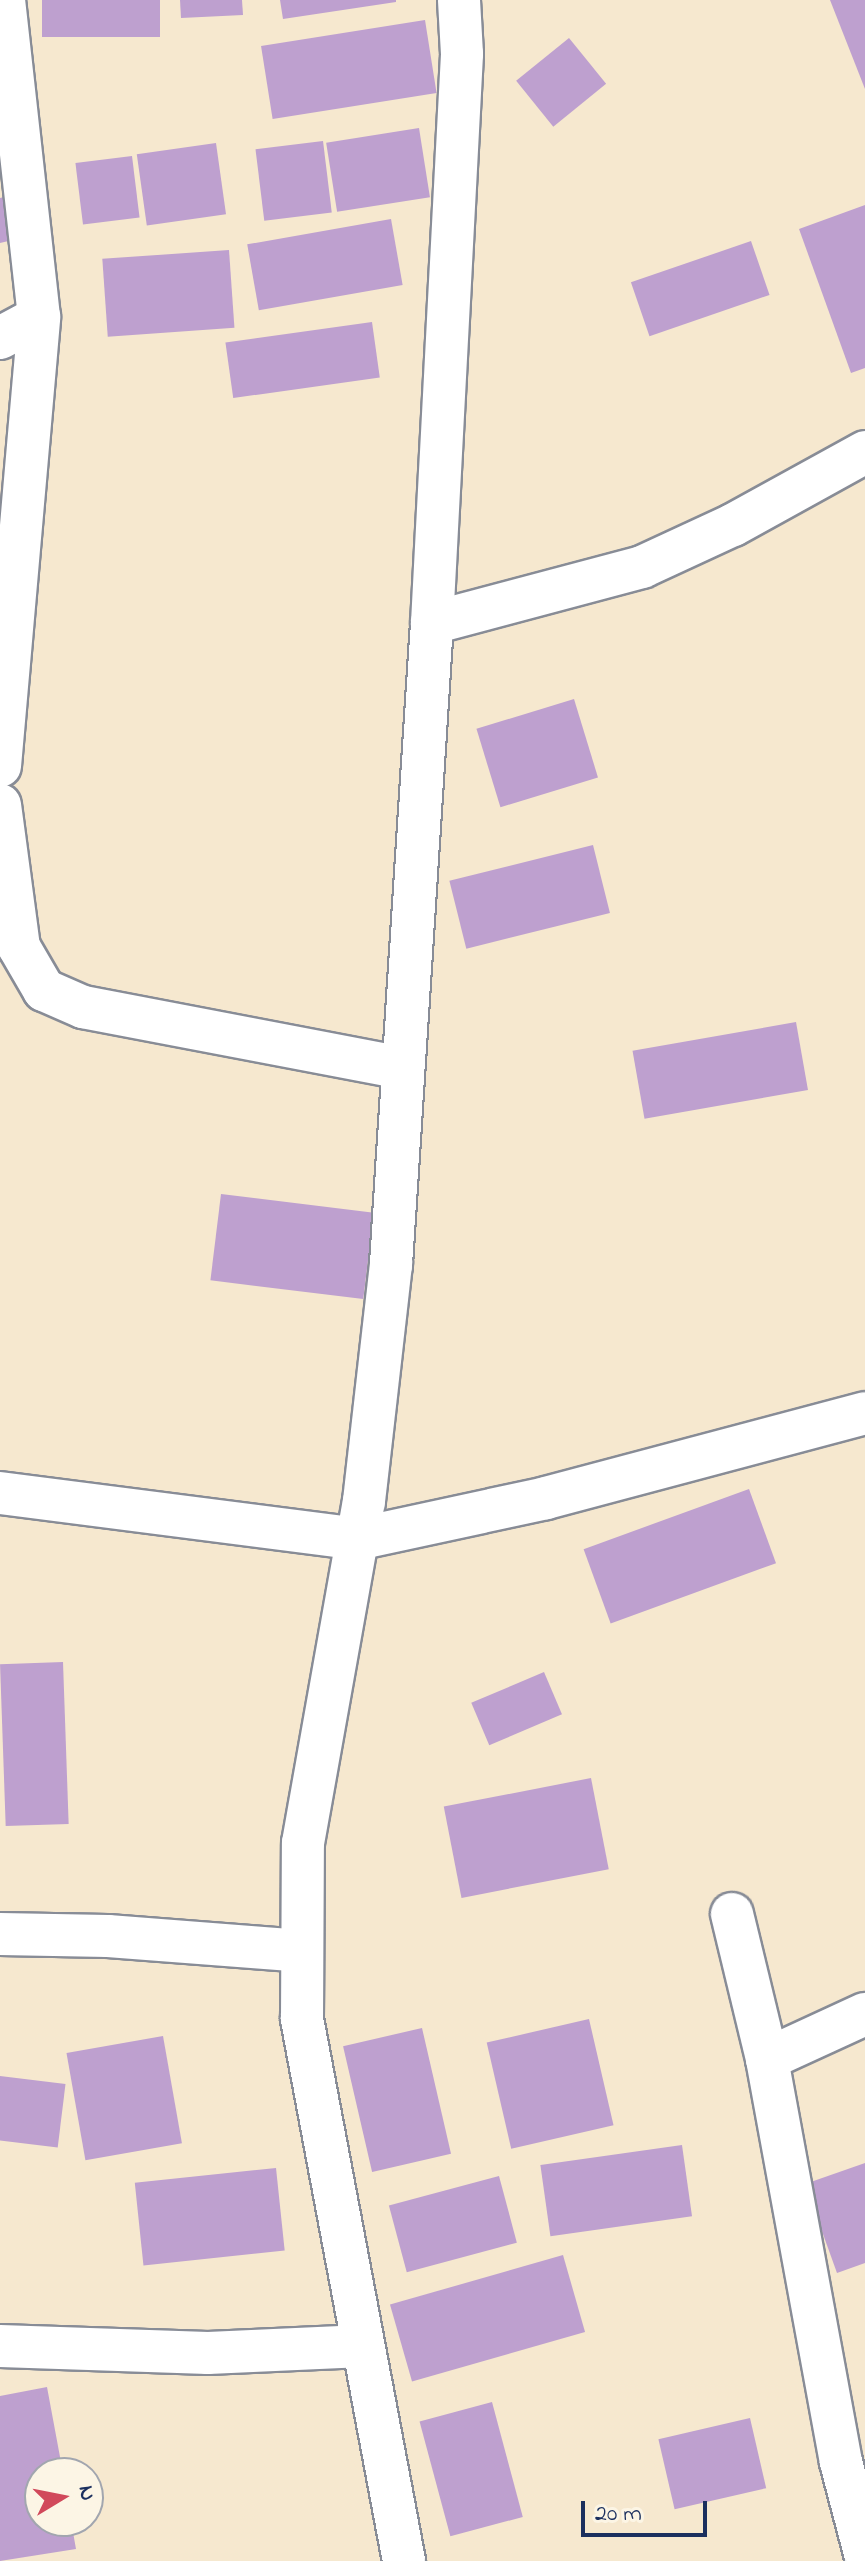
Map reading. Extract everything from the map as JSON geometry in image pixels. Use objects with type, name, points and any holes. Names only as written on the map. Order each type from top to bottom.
[{"type":"street","points":[[0,766],[39,317],[4,0]]},
{"type":"street","points":[[404,2561],[302,2019],[303,1843],[357,1539],[391,1264],[432,623],[462,54],[459,0]]},
{"type":"street","points":[[0,338],[39,317]]},
{"type":"street","points":[[432,623],[642,567],[733,525],[865,452]]},
{"type":"street","points":[[0,805],[19,947],[44,990],[83,1007],[403,1068]]},
{"type":"street","points":[[0,1493],[357,1539],[546,1498],[865,1413]]},
{"type":"street","points":[[732,1914],[767,2059],[841,2462],[865,2553]]},
{"type":"street","points":[[0,1934],[108,1936],[301,1951]]},
{"type":"street","points":[[767,2059],[865,2014]]},
{"type":"street","points":[[0,2346],[208,2353],[363,2346]]},
{"type":"building","points":[[42,0],[160,0],[160,37],[42,37]]},
{"type":"building","points":[[180,0],[242,0],[243,15],[181,18]]},
{"type":"building","points":[[280,0],[396,0],[396,2],[283,19]]},
{"type":"building","points":[[830,0],[865,0],[865,89]]},
{"type":"building","points":[[425,20],[437,93],[273,119],[261,46]]},
{"type":"building","points":[[569,38],[606,84],[553,127],[516,81]]},
{"type":"building","points":[[419,128],[430,197],[337,212],[326,143]]},
{"type":"building","points":[[323,141],[332,212],[264,221],[256,149]]},
{"type":"building","points":[[216,143],[226,214],[147,225],[137,154]]},
{"type":"building","points":[[132,156],[140,218],[83,224],[75,163]]},
{"type":"building","points":[[8,196],[17,239],[0,243],[0,198]]},
{"type":"building","points":[[865,205],[865,368],[851,373],[799,229]]},
{"type":"building","points":[[391,219],[403,285],[259,310],[247,244]]},
{"type":"building","points":[[751,241],[770,295],[649,336],[631,282]]},
{"type":"building","points":[[229,250],[234,328],[108,337],[102,259]]},
{"type":"building","points":[[372,322],[380,377],[233,398],[225,343]]},
{"type":"building","points":[[574,699],[598,777],[500,807],[476,729]]},
{"type":"building","points":[[593,845],[610,913],[466,949],[449,881]]},
{"type":"building","points":[[796,1022],[808,1090],[645,1119],[633,1051]]},
{"type":"building","points":[[221,1194],[374,1213],[363,1299],[210,1280]]},
{"type":"building","points":[[749,1489],[776,1563],[611,1623],[584,1549]]},
{"type":"building","points":[[63,1662],[69,1824],[6,1826],[0,1664]]},
{"type":"building","points":[[544,1672],[562,1714],[489,1745],[471,1703]]},
{"type":"building","points":[[591,1778],[609,1869],[462,1898],[444,1807]]},
{"type":"building","points":[[589,2019],[614,2125],[511,2149],[487,2043]]},
{"type":"building","points":[[422,2028],[451,2154],[372,2172],[343,2046]]},
{"type":"building","points":[[163,2036],[182,2143],[85,2160],[66,2053]]},
{"type":"building","points":[[0,2076],[66,2084],[58,2148],[0,2140]]},
{"type":"building","points":[[682,2145],[692,2216],[550,2236],[540,2165]]},
{"type":"building","points":[[865,2163],[865,2263],[837,2273],[805,2184]]},
{"type":"building","points":[[276,2168],[285,2251],[143,2265],[135,2183]]},
{"type":"building","points":[[499,2176],[517,2243],[407,2272],[389,2206]]},
{"type":"building","points":[[563,2255],[585,2332],[412,2382],[390,2305]]},
{"type":"building","points":[[47,2387],[60,2457],[24,2457],[24,2537],[74,2537],[76,2549],[0,2561],[0,2396]]},
{"type":"building","points":[[492,2402],[523,2517],[450,2536],[420,2421]]},
{"type":"building","points":[[750,2418],[766,2488],[675,2509],[658,2439]]}]
